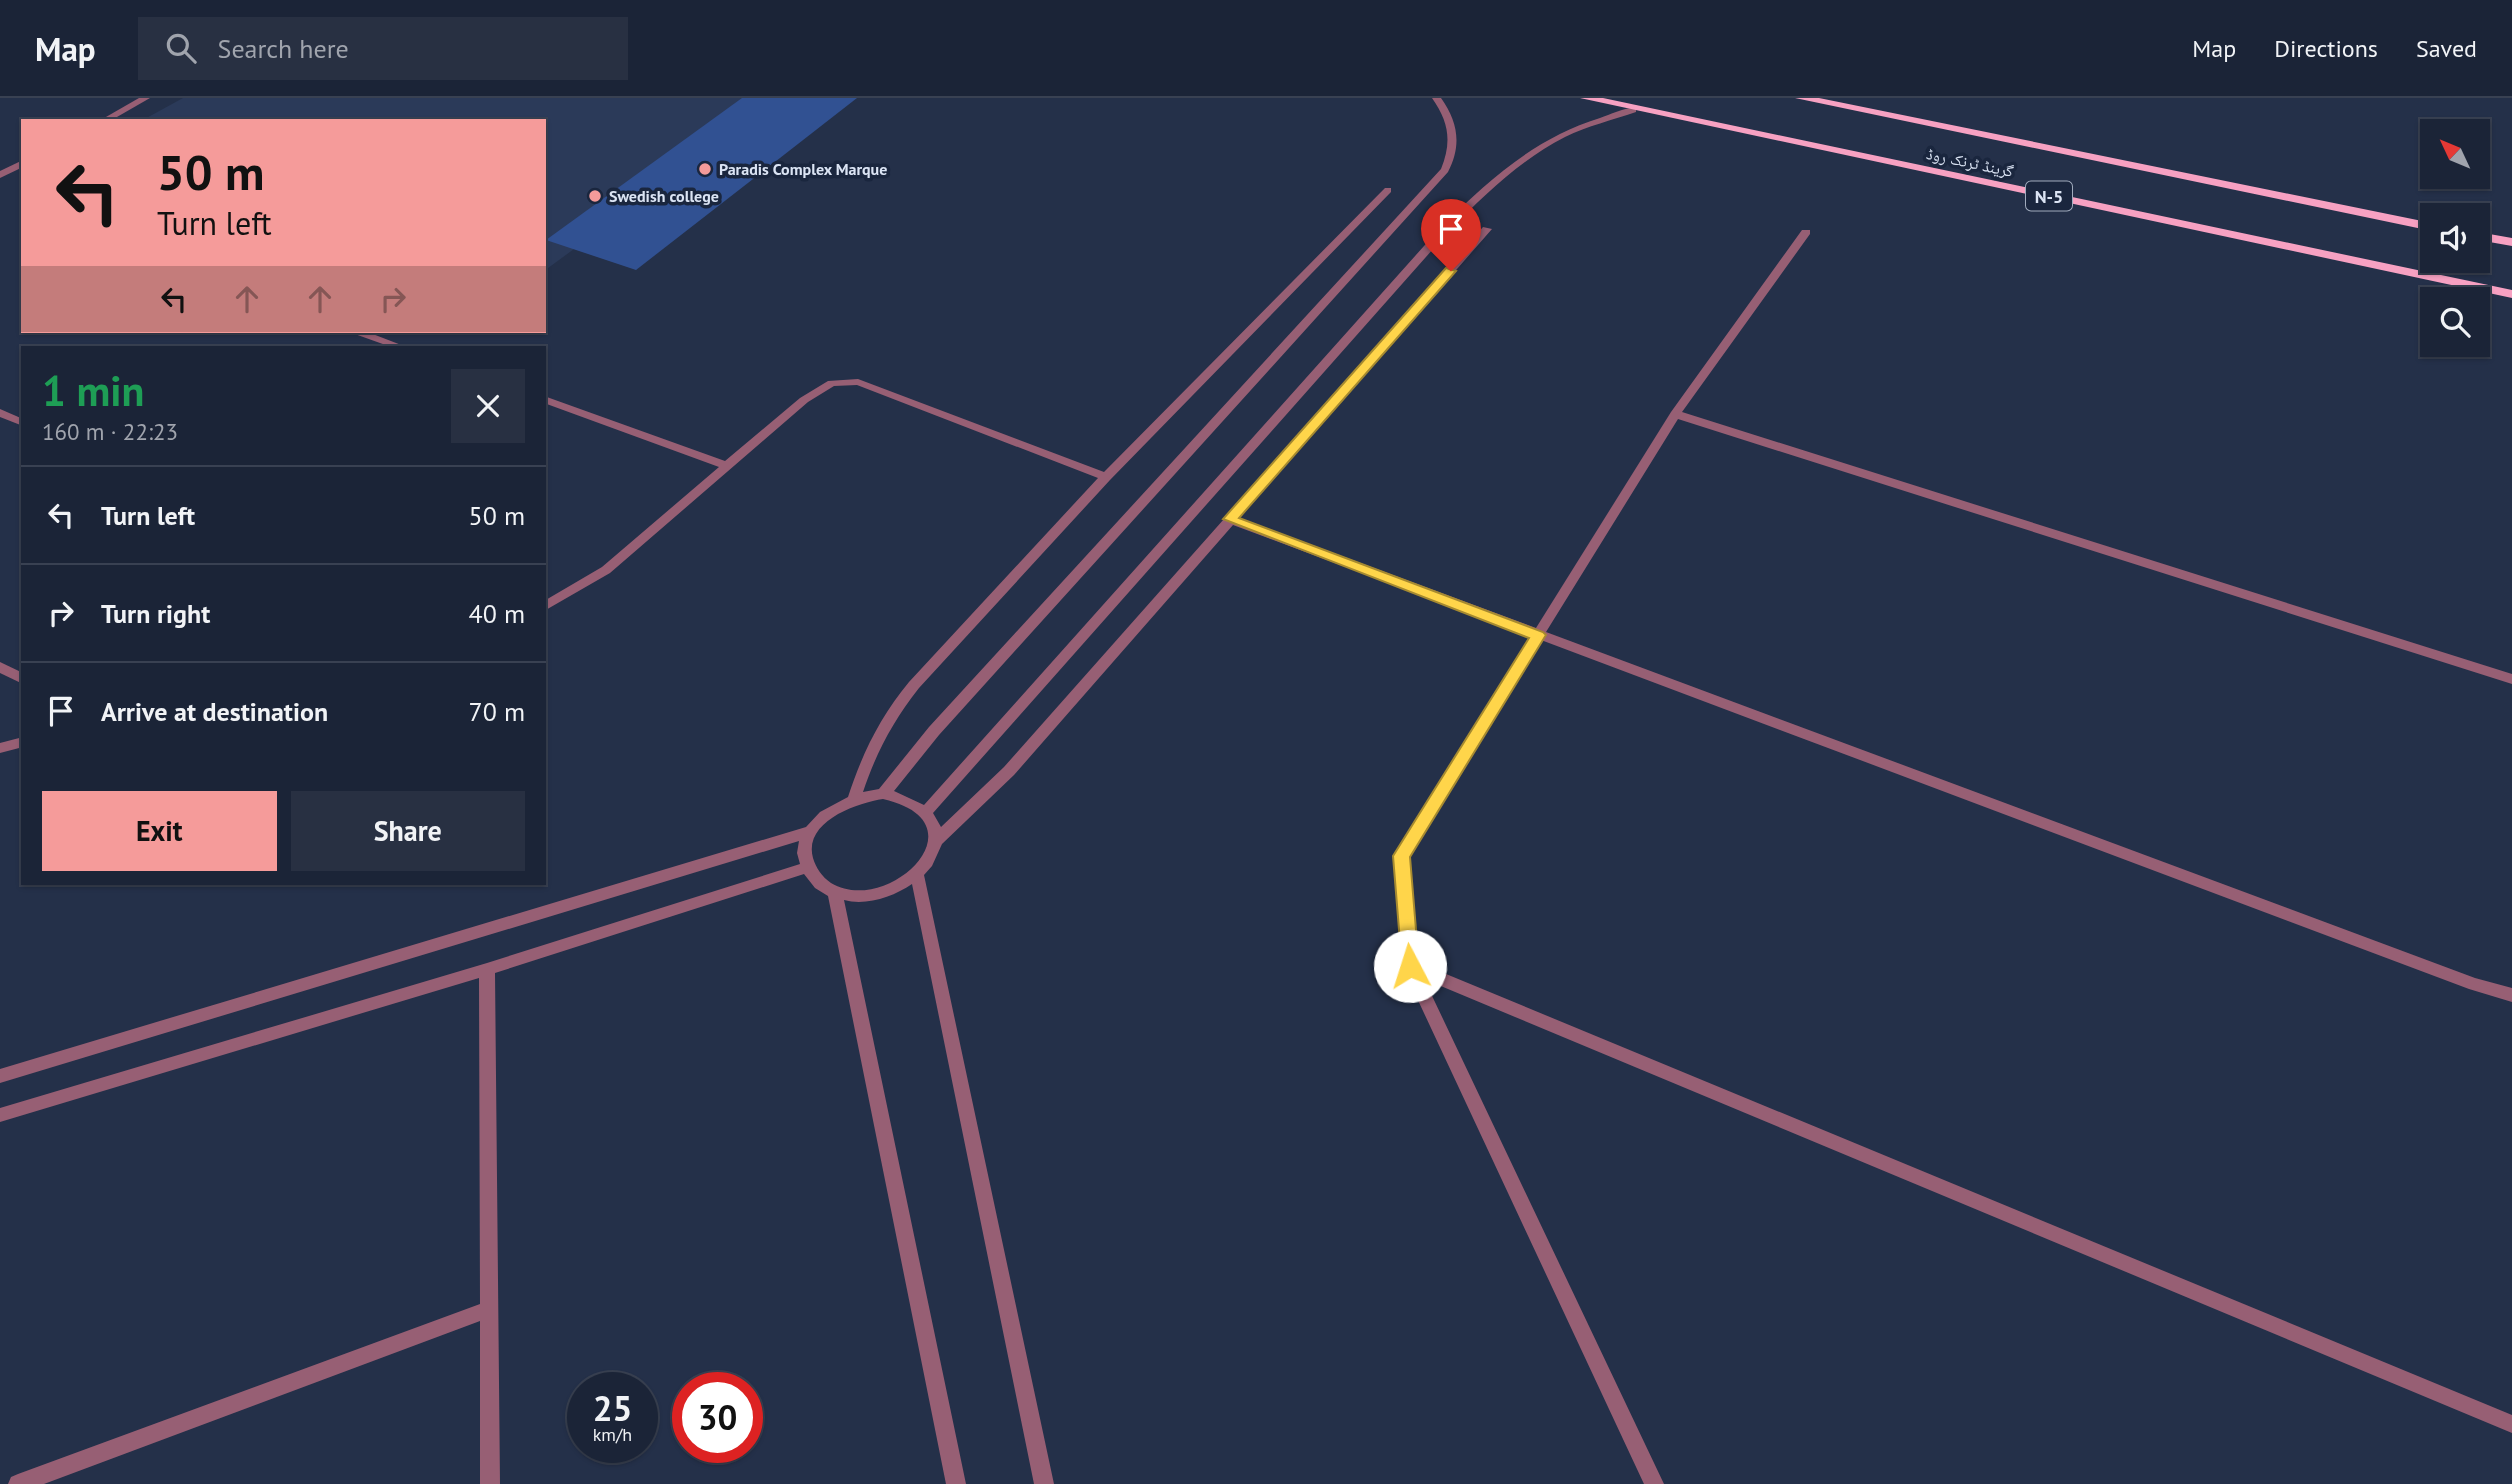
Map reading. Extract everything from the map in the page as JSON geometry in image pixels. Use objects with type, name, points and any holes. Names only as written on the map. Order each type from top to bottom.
[{"type":"highway","name":"گرینڈ ٹرنک روڈ","points":[[1586,98],[2512,294]]},
{"type":"highway","name":"گرینڈ ٹرنک روڈ","points":[[1801,98],[2420,225]]},
{"type":"highway","points":[[2490,238],[2512,242]]},
{"type":"street","points":[[107,119],[146,98]]},
{"type":"street","points":[[883,794],[934,731],[1445,170],[1456,134],[1436,98]]},
{"type":"street","points":[[926,812],[1445,229],[1499,175],[1563,135],[1633,110]]},
{"type":"street","points":[[0,175],[21,164]]},
{"type":"street","points":[[854,799],[874,741],[892,711],[1106,477],[1388,190]]},
{"type":"street","points":[[936,841],[934,826],[926,812],[900,796],[883,794],[854,799],[822,818],[812,831],[806,849],[808,867],[819,882],[835,892],[855,897],[878,895],[899,887],[917,875],[930,858],[936,841],[1009,771],[1488,229]]},
{"type":"street","points":[[1654,1484],[1410,966],[1401,856],[1675,414],[1806,232]]},
{"type":"street","points":[[361,333],[398,346]]},
{"type":"street","points":[[546,606],[606,570],[804,400],[832,383],[858,382],[1106,477]]},
{"type":"street","points":[[546,401],[727,466]]},
{"type":"street","points":[[0,413],[21,422]]},
{"type":"street","points":[[1675,414],[2512,679]]},
{"type":"street","points":[[1230,519],[2448,974],[2512,995]]},
{"type":"street","points":[[0,667],[21,678]]},
{"type":"street","points":[[0,748],[20,739]]},
{"type":"street","points":[[0,1076],[812,831]]},
{"type":"street","points":[[0,1115],[487,969],[808,867]]},
{"type":"street","points":[[917,875],[1044,1484]]},
{"type":"street","points":[[835,892],[956,1484]]},
{"type":"street","points":[[1410,966],[2512,1424]]},
{"type":"street","points":[[487,969],[490,1484]]},
{"type":"street","points":[[18,1484],[489,1309]]},
{"type":"shaded area","name":"Swedish college","points":[[183,98],[780,98],[546,270],[546,119],[145,119]]},
{"type":"building","name":"Paradis Complex Marque","points":[[742,98],[857,98],[636,270],[546,240]]},
{"type":"place","name":"Paradis Complex Marque","points":[[705,169]]},
{"type":"place","name":"Swedish college","points":[[595,196]]},
{"type":"route","points":[[1410,966],[1401,856],[1538,635],[1230,519],[1451,271]]}]
